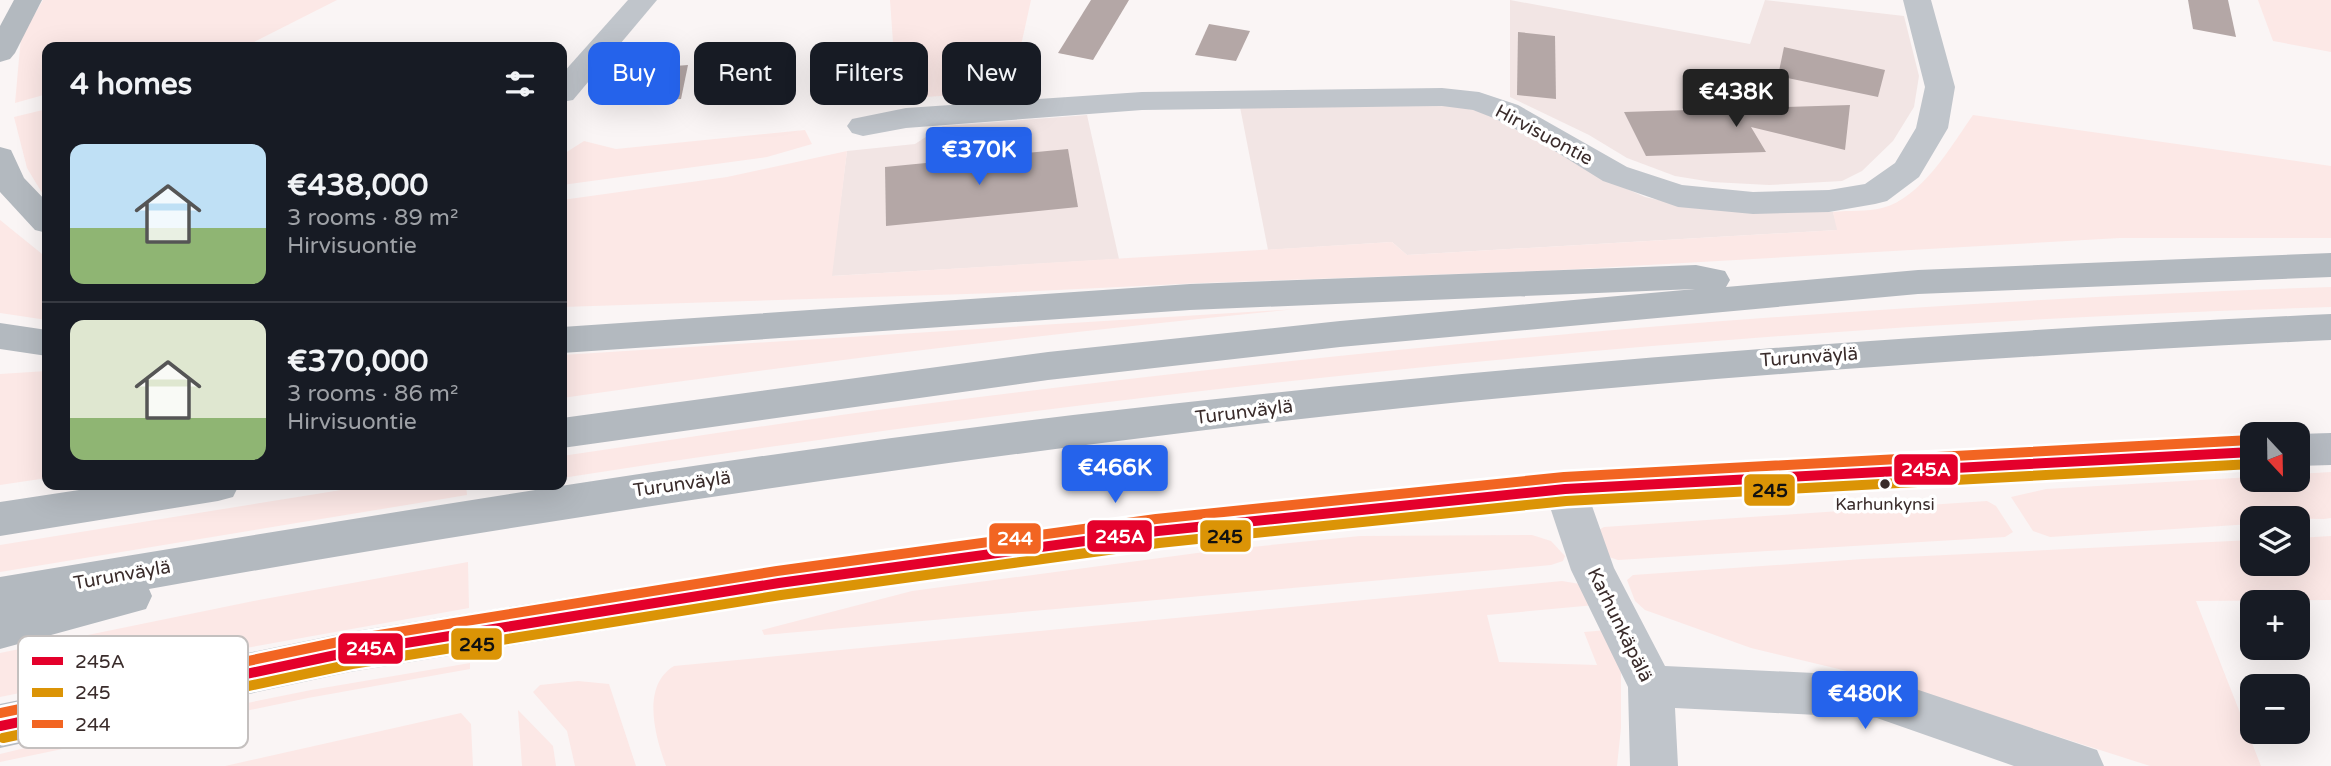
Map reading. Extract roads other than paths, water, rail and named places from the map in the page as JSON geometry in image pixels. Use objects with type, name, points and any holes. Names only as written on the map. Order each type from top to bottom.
[{"type":"highway","points":[[0,52],[28,0]]},
{"type":"highway","points":[[0,157],[9,182],[42,217]]},
{"type":"highway","points":[[567,432],[1048,366],[1340,334],[1917,282],[2331,265]]},
{"type":"highway","points":[[567,340],[1190,297],[1613,280],[1696,277],[1811,292]]},
{"type":"highway","points":[[567,327],[643,335]]},
{"type":"highway","name":"Turunväylä","points":[[0,596],[667,486],[1058,434],[1358,398],[1642,369],[2001,344],[2331,327]]},
{"type":"highway","points":[[0,336],[42,342]]},
{"type":"highway","points":[[0,519],[186,490]]},
{"type":"highway","points":[[0,628],[58,616],[342,538]]},
{"type":"main road","points":[[2310,450],[2331,449]]},
{"type":"main road","points":[[248,673],[349,652],[779,583],[1158,531],[1565,489],[2240,453]]},
{"type":"main road","points":[[0,726],[18,722]]},
{"type":"street","points":[[567,87],[643,0]]},
{"type":"street","name":"Hirvisuontie","points":[[863,126],[906,118],[1142,101],[1443,97],[1479,101],[1507,112],[1615,174],[1678,196],[1753,203],[1829,201],[1875,193],[1907,170],[1932,128],[1940,86],[1917,0]]},
{"type":"street","name":"Karhunkäpälä","points":[[1565,489],[1593,570],[1651,686],[1654,766]]},
{"type":"street","points":[[1651,686],[1877,697],[2080,766]]},
{"type":"place","name":"Karhunkynsi","points":[[1885,484]]}]
